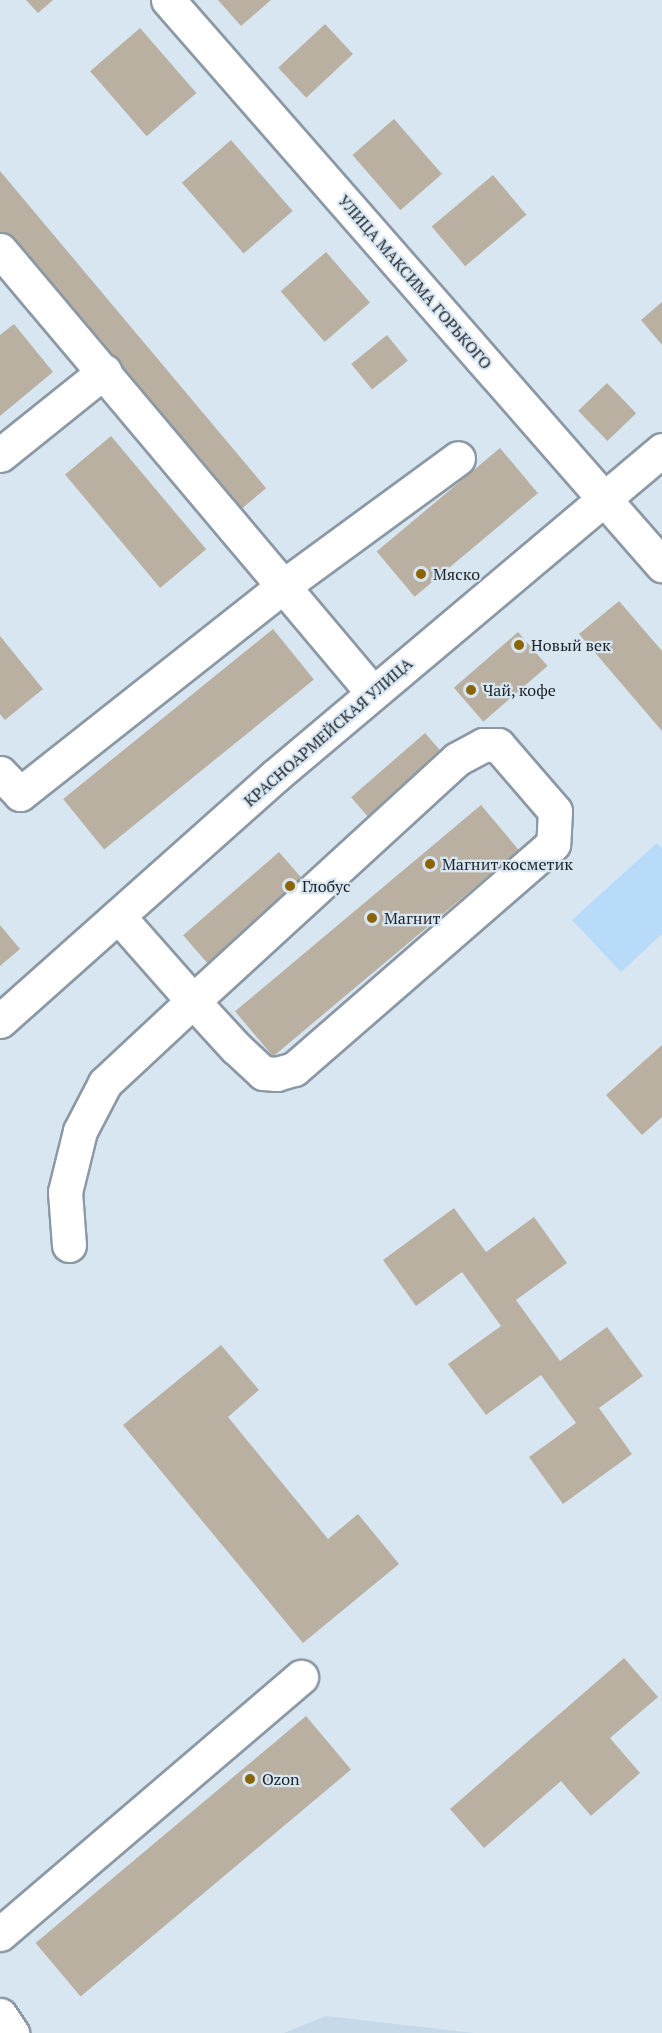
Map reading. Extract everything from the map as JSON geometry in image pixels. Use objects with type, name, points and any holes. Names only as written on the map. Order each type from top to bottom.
[{"type":"street","name":"УЛИЦА МАКСИМА ГОРЬКОГО","points":[[168,0],[662,565]]},
{"type":"street","points":[[0,250],[105,371],[282,587],[373,693]]},
{"type":"street","points":[[0,455],[105,371]]},
{"type":"street","name":"КРАСНОАРМЕЙСКАЯ УЛИЦА","points":[[0,1021],[373,693],[662,450]]},
{"type":"street","points":[[0,773],[20,794],[282,587],[458,458]]},
{"type":"street","points":[[69,1245],[66,1192],[80,1131],[105,1083],[193,1000],[457,759],[483,745],[498,745],[514,759],[555,811],[553,844],[294,1069],[263,1073],[193,1000],[118,916]]},
{"type":"street","points":[[0,1934],[301,1677]]},
{"type":"street","points":[[0,2015],[12,2033]]},
{"type":"shaded area","points":[[657,843],[662,849],[662,934],[621,972],[572,920]]},
{"type":"shaded area","points":[[326,2016],[474,2033],[284,2033]]},
{"type":"building","points":[[26,0],[53,0],[38,13]]},
{"type":"building","points":[[218,0],[271,0],[241,26]]},
{"type":"building","points":[[325,24],[353,54],[306,98],[278,68]]},
{"type":"building","points":[[140,28],[196,93],[147,136],[90,71]]},
{"type":"building","points":[[394,119],[442,174],[400,210],[352,155]]},
{"type":"building","points":[[231,140],[293,211],[244,254],[182,183]]},
{"type":"building","points":[[0,171],[266,488],[227,521],[0,250]]},
{"type":"building","points":[[493,175],[526,215],[465,266],[432,226]]},
{"type":"building","points":[[326,252],[370,303],[325,342],[281,291]]},
{"type":"building","points":[[662,302],[662,345],[641,320]]},
{"type":"building","points":[[14,324],[53,372],[0,416],[0,335]]},
{"type":"building","points":[[387,335],[408,361],[372,390],[351,364]]},
{"type":"building","points":[[607,383],[636,413],[607,441],[578,411]]},
{"type":"building","points":[[111,436],[206,549],[160,588],[65,475]]},
{"type":"building","points":[[500,448],[538,493],[415,597],[377,551]]},
{"type":"building","points":[[619,601],[662,651],[662,731],[579,634]]},
{"type":"building","points":[[273,629],[314,680],[104,849],[63,799]]},
{"type":"building","points":[[518,632],[548,666],[483,722],[454,688]]},
{"type":"building","points":[[0,636],[43,689],[5,720],[0,714]]},
{"type":"building","points":[[425,733],[450,762],[376,826],[351,797]]},
{"type":"building","points":[[481,805],[519,850],[273,1057],[235,1011]]},
{"type":"building","points":[[279,852],[305,882],[209,966],[183,935]]},
{"type":"building","points":[[0,925],[20,949],[0,966]]},
{"type":"building","points":[[662,1045],[662,1117],[642,1135],[606,1095]]},
{"type":"building","points":[[454,1208],[486,1252],[534,1217],[567,1263],[516,1300],[560,1361],[607,1327],[643,1376],[599,1408],[632,1454],[563,1504],[529,1457],[576,1423],[541,1375],[486,1415],[448,1364],[501,1326],[462,1272],[416,1306],[383,1260]]},
{"type":"building","points":[[221,1345],[259,1390],[228,1417],[328,1539],[358,1514],[399,1564],[303,1643],[123,1425]]},
{"type":"building","points":[[624,1658],[658,1697],[610,1738],[640,1773],[591,1816],[561,1781],[484,1848],[450,1809]]},
{"type":"building","points":[[306,1716],[351,1770],[81,1997],[36,1943]]},
{"type":"place","name":"Мяско","points":[[421,574]]},
{"type":"place","name":"Новый век","points":[[519,645]]},
{"type":"place","name":"Чай, кофе","points":[[471,690]]},
{"type":"place","name":"Магнит косметик","points":[[430,864]]},
{"type":"place","name":"Глобус","points":[[290,886]]},
{"type":"place","name":"Магнит","points":[[372,918]]},
{"type":"place","name":"Ozon","points":[[250,1779]]}]
